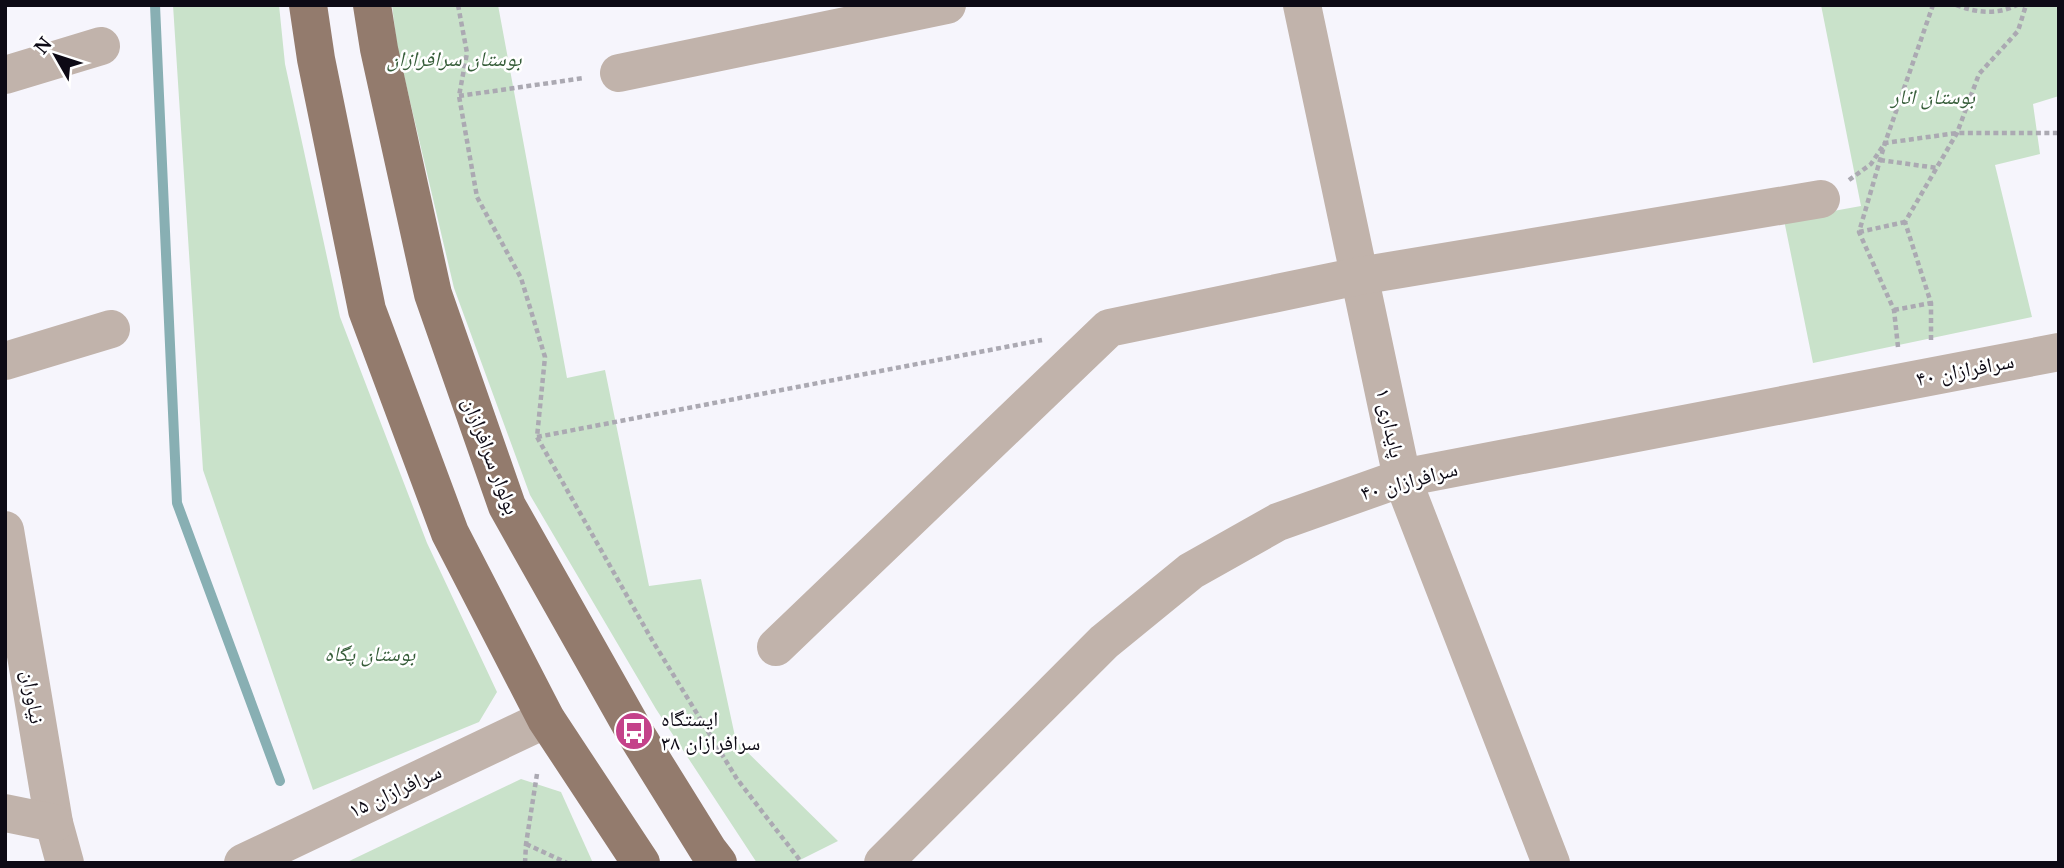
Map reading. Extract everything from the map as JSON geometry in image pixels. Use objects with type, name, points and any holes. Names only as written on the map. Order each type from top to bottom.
[{"type":"main road","points":[[308,5],[316,59],[367,310],[450,533],[546,719],[640,863]]},
{"type":"main road","name":"بولوار سرافرازان","points":[[372,5],[379,49],[433,294],[507,506],[634,731],[718,863]]},
{"type":"street","points":[[619,73],[947,5]]},
{"type":"street","name":"پایداری ۱","points":[[1302,5],[1402,478],[1551,863]]},
{"type":"street","points":[[5,75],[101,46]]},
{"type":"street","points":[[776,647],[1108,328],[1359,276],[1821,199]]},
{"type":"street","points":[[5,361],[111,329]]},
{"type":"street","name":"سرافرازان ۴۰","points":[[883,863],[1104,642],[1191,571],[1278,522],[1402,478],[2059,352]]},
{"type":"street","name":"نیاوران","points":[[5,530],[54,823],[65,863]]},
{"type":"street","name":"سرافرازان ۱۵","points":[[243,863],[546,719]]},
{"type":"street","points":[[5,813],[54,823]]},
{"type":"path","points":[[458,5],[467,53],[459,96],[477,197],[521,278],[545,357],[537,437],[652,640],[737,779],[802,863]]},
{"type":"path","points":[[1917,380],[1894,310],[1859,232],[1885,143],[1933,5]]},
{"type":"path","points":[[1956,5],[1981,13],[2006,10],[2017,5]]},
{"type":"path","points":[[1859,232],[1905,222],[1957,134],[1979,74],[2018,31],[2026,5]]},
{"type":"path","points":[[459,96],[619,73]]},
{"type":"path","points":[[1821,199],[1871,164],[1885,143],[1957,134],[2059,132]]},
{"type":"path","points":[[1880,160],[1937,169]]},
{"type":"path","points":[[1905,222],[1931,303],[1917,380]]},
{"type":"path","points":[[1894,310],[1931,303]]},
{"type":"path","points":[[537,437],[1054,338]]},
{"type":"path","points":[[525,863],[538,771]]},
{"type":"path","points":[[526,844],[567,863]]},
{"type":"green space","name":"بوستان پگاه","points":[[173,5],[279,5],[285,64],[340,317],[427,543],[497,692],[479,722],[313,790],[203,470]]},
{"type":"green space","name":"بوستان سرافرازان","points":[[392,5],[498,5],[567,378],[605,370],[649,586],[701,579],[736,741],[838,841],[794,863],[757,863],[656,709],[530,495],[454,288],[397,46]]},
{"type":"green space","name":"بوستان انار","points":[[1821,5],[2059,5],[2059,96],[2033,104],[2040,154],[1995,165],[2032,317],[1813,363],[1784,220],[1861,206]]},
{"type":"green space","points":[[521,779],[561,792],[593,863],[345,863]]},
{"type":"waterway","points":[[155,5],[177,503],[280,781]]},
{"type":"place","name":"ایستگاه سرافرازان ۳۸","points":[[634,731]]}]
